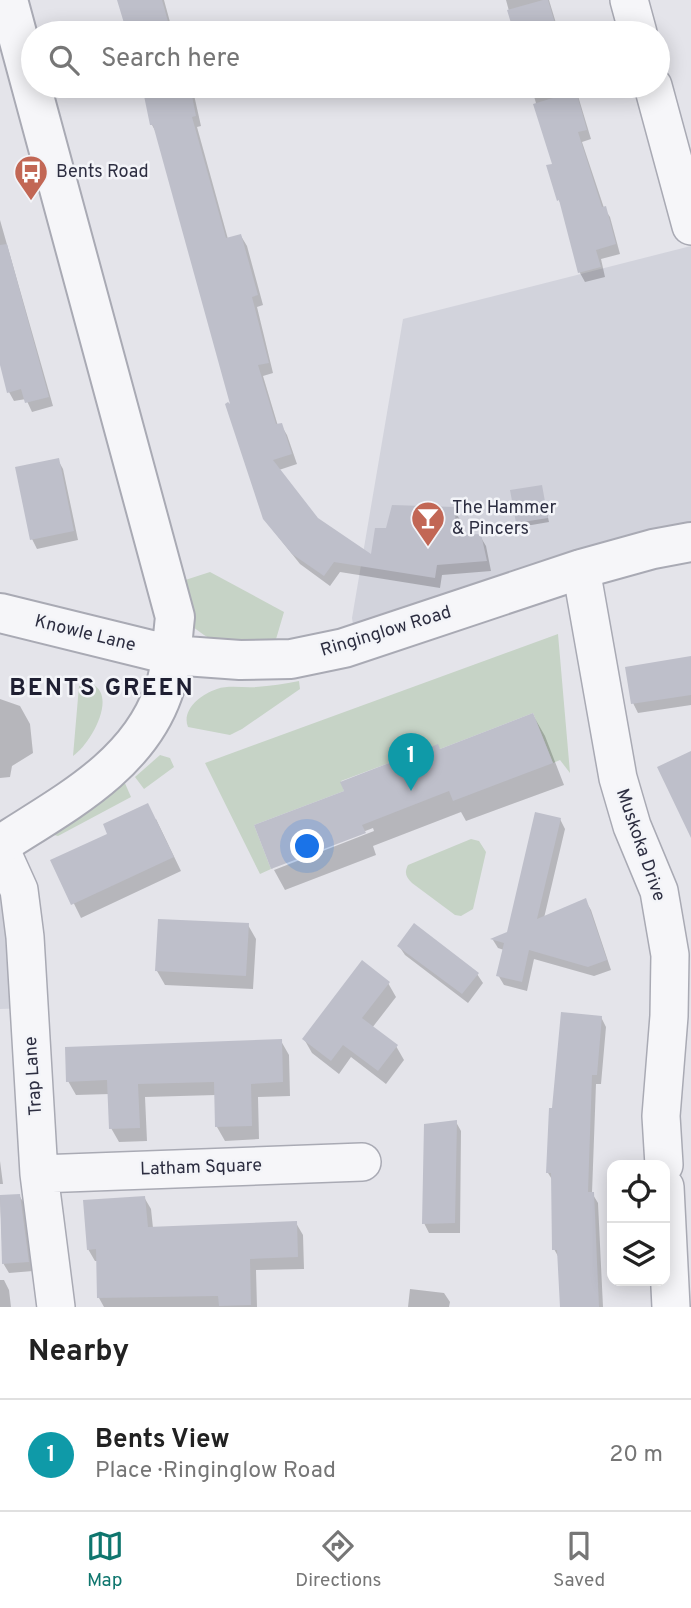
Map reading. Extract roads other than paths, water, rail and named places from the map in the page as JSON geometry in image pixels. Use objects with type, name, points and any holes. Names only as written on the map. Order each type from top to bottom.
[{"type":"street","points":[[8,0],[21,48]]},
{"type":"street","points":[[629,0],[635,21]]},
{"type":"street","points":[[0,846],[79,794],[117,765],[149,726],[164,691],[175,617],[35,98]]},
{"type":"street","points":[[656,98],[691,226]]},
{"type":"street","name":"Ringinglow Road","points":[[171,655],[240,660],[291,659],[344,648],[581,569],[653,549],[691,542]]},
{"type":"street","name":"Muskoka Drive","points":[[581,569],[618,778],[632,826],[659,891],[680,1018],[661,1116],[664,1160]]},
{"type":"street","name":"Knowle Lane","points":[[0,613],[171,655]]},
{"type":"street","name":"Trap Lane","points":[[0,846],[19,890],[25,937],[40,1174],[56,1307]]},
{"type":"street","name":"Latham Square","points":[[40,1174],[362,1162]]},
{"type":"street","points":[[667,1223],[671,1307]]},
{"type":"place","name":"Bents Road","points":[[31,202]]},
{"type":"place","name":"The Hammer & Pincers","points":[[428,548]]},
{"type":"place","name":"Bents View","points":[[411,791]]},
{"type":"district","name":"BENTS GREEN","points":[[102,689]]}]
